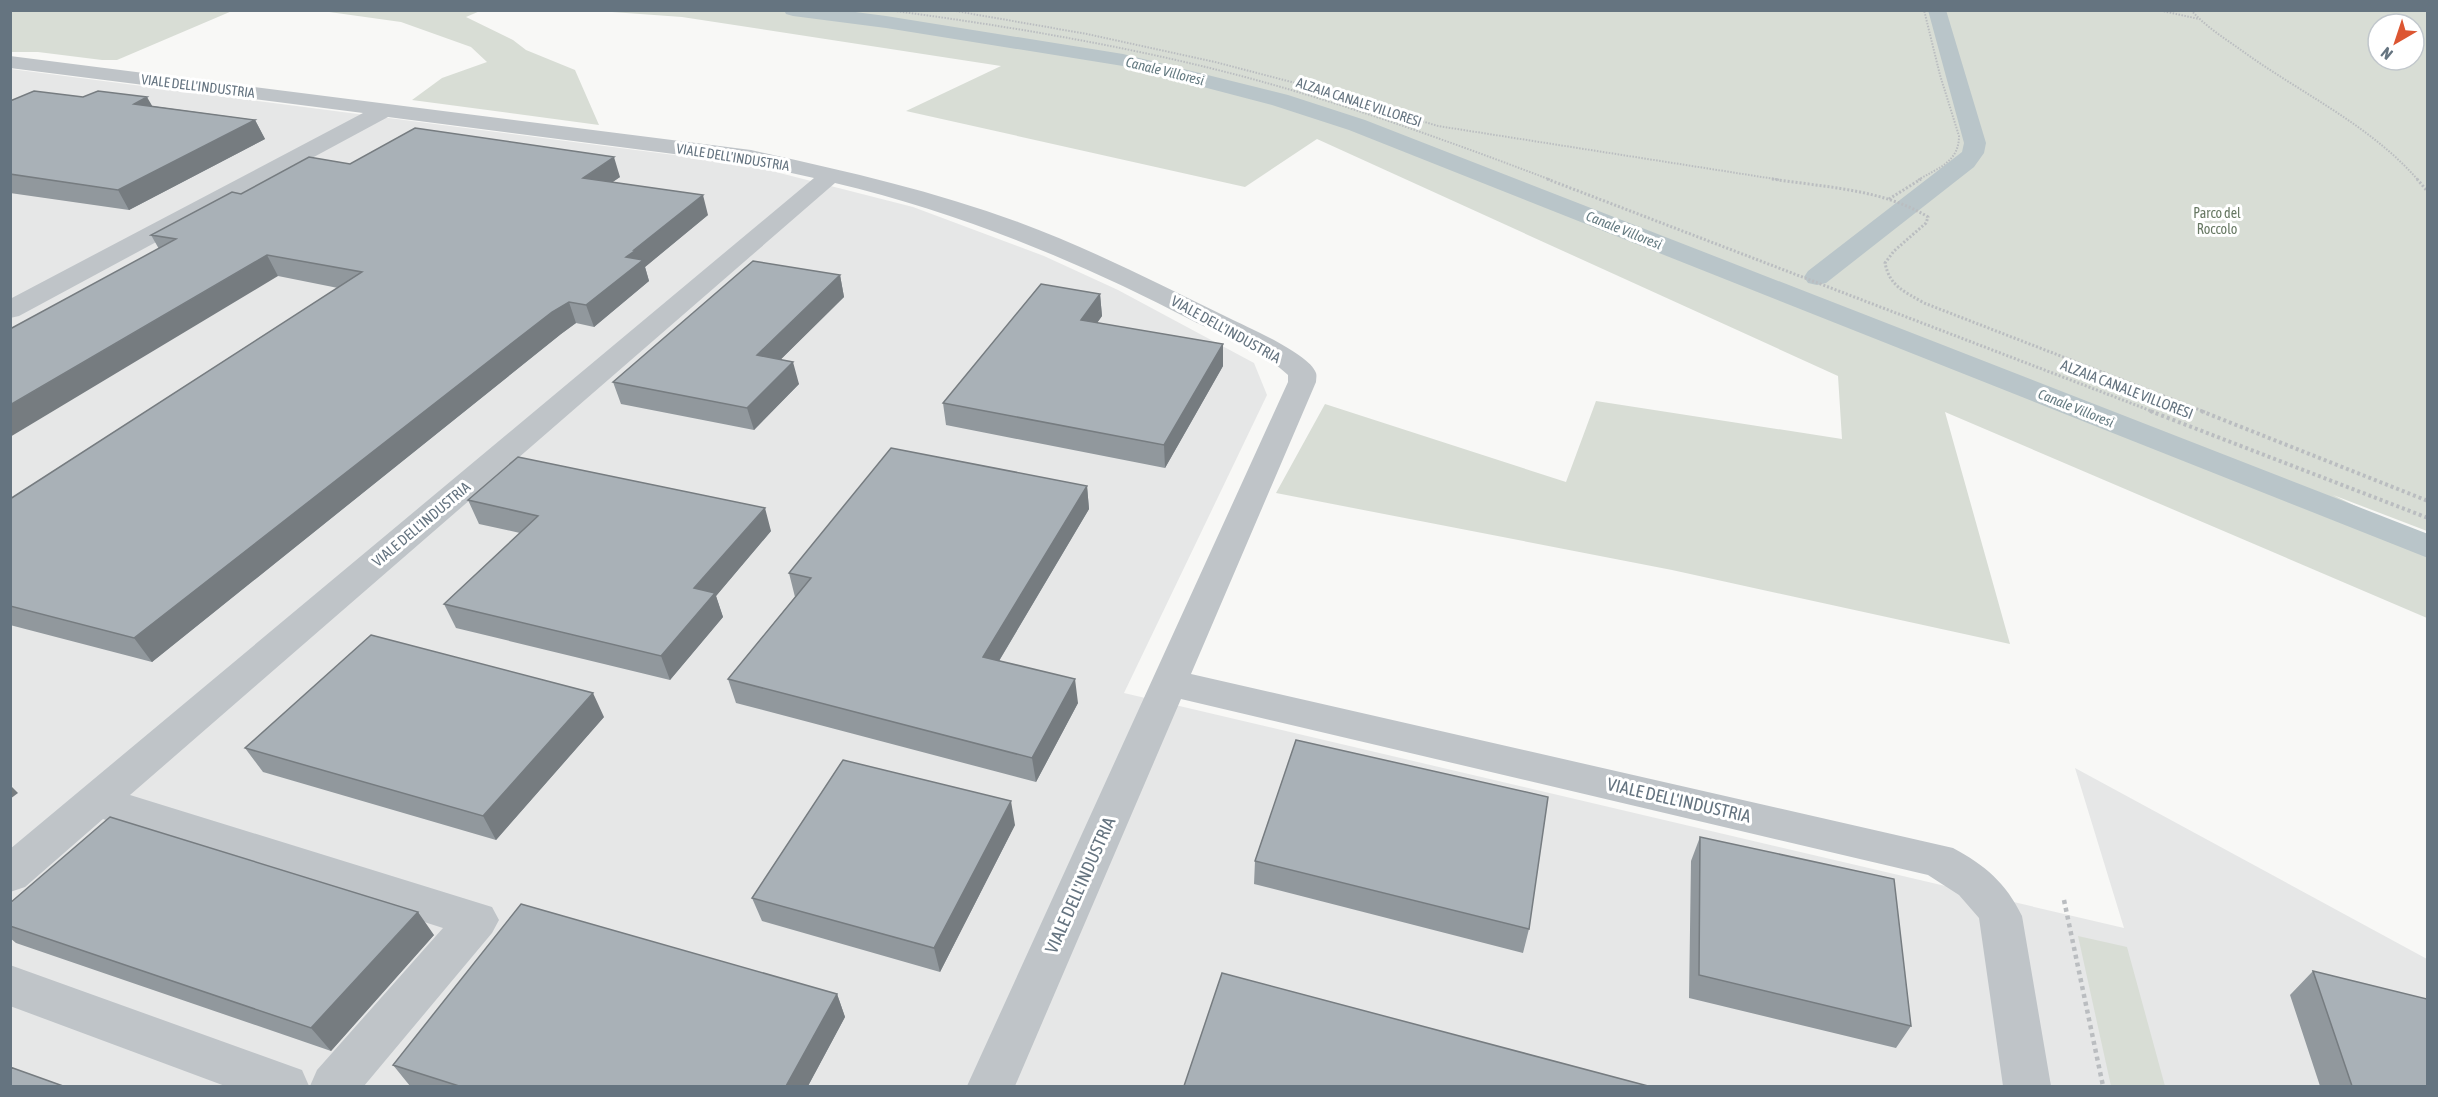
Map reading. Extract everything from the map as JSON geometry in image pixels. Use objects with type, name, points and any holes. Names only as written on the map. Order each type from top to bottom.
[{"type":"street","name":"VIALE DELL'INDUSTRIA","points":[[10,62],[751,157],[831,175],[940,204],[1000,224],[1135,280],[1262,346],[1302,374],[1302,382],[991,1086]]},
{"type":"street","points":[[10,310],[385,110]]},
{"type":"street","name":"VIALE DELL'INDUSTRIA","points":[[10,874],[831,175]]},
{"type":"street","name":"VIALE DELL'INDUSTRIA","points":[[1168,683],[1938,860],[1970,878],[1990,897],[2000,916],[2027,1086]]},
{"type":"street","points":[[96,801],[477,920],[334,1086]]},
{"type":"street","points":[[10,985],[285,1086]]},
{"type":"path","name":"ALZAIA CANALE VILLORESI","points":[[888,10],[1066,38],[1185,62],[1293,91],[1466,148],[2427,518]]},
{"type":"path","points":[[950,10],[1066,30],[1172,52],[1303,85],[1438,126],[1840,189],[1893,201],[1918,210],[1928,217],[1926,223],[1893,251],[1885,262],[1888,277],[1902,290],[1924,303],[2001,331],[2427,501]]},
{"type":"path","points":[[1888,200],[1955,157],[1959,145],[1959,136],[1940,75],[1924,10]]},
{"type":"path","points":[[2158,10],[2199,19]]},
{"type":"path","points":[[2191,10],[2199,19],[2273,72],[2361,128],[2397,158],[2427,192]]},
{"type":"path","points":[[2064,900],[2103,1086]]},
{"type":"shaded area","points":[[11,69],[744,164],[913,207],[1044,256],[1118,290],[1254,363],[1267,395],[1124,693],[2124,928],[2075,768],[2427,959],[2427,1086],[11,1086]]},
{"type":"green space","points":[[11,10],[232,11],[117,60],[102,60],[38,52],[11,52]]},
{"type":"green space","points":[[322,11],[480,11],[466,17],[513,40],[526,50],[575,70],[599,125],[412,100],[442,78],[487,62],[471,47],[401,22]]},
{"type":"green space","name":"Parco del Roccolo","points":[[598,11],[2427,11],[2427,531],[2333,495],[2427,541],[2427,618],[1945,412],[2010,644],[1672,570],[1276,493],[1325,404],[1566,482],[1596,401],[1842,439],[1838,376],[1317,139],[1245,187],[906,111],[1001,66],[682,17]]},
{"type":"green space","points":[[2078,936],[2127,947],[2165,1086],[2111,1086]]},
{"type":"building","points":[[34,91],[83,97],[98,91],[147,97],[134,104],[255,120],[118,190],[10,174],[10,101]]},
{"type":"building","points":[[415,128],[614,157],[583,178],[703,195],[626,257],[643,260],[586,305],[569,302],[552,312],[134,638],[10,606],[10,499],[362,272],[267,255],[10,405],[10,329],[176,239],[151,235],[232,192],[241,194],[309,157],[350,164]]},
{"type":"building","points":[[753,261],[840,275],[757,355],[793,362],[747,408],[613,382]]},
{"type":"building","points":[[1041,284],[1100,294],[1081,320],[1223,344],[1164,445],[943,403]]},
{"type":"building","points":[[891,448],[1087,486],[983,657],[1075,679],[1032,758],[728,679],[811,578],[789,573]]},
{"type":"building","points":[[518,457],[765,508],[694,588],[715,593],[661,656],[444,604],[538,516],[468,500]]},
{"type":"building","points":[[371,635],[593,693],[483,816],[245,748]]},
{"type":"building","points":[[1296,740],[1548,797],[1529,929],[1255,861]]},
{"type":"building","points":[[843,760],[1011,801],[934,948],[752,898]]},
{"type":"building","points":[[110,817],[418,912],[311,1028],[10,926],[10,903]]},
{"type":"building","points":[[1700,837],[1894,879],[1911,1026],[1699,975]]},
{"type":"building","points":[[521,904],[837,994],[786,1086],[459,1086],[393,1065]]},
{"type":"building","points":[[2313,971],[2427,999],[2427,1086],[2352,1086]]},
{"type":"building","points":[[1222,973],[1648,1086],[1184,1086]]},
{"type":"building","points":[[10,1067],[63,1086],[10,1086]]},
{"type":"waterway","name":"Canale Villoresi","points":[[793,10],[886,22],[1123,60],[1280,100],[1357,125],[2428,547]]},
{"type":"waterway","points":[[1817,277],[1966,162],[1973,153],[1975,143],[1937,10]]}]
